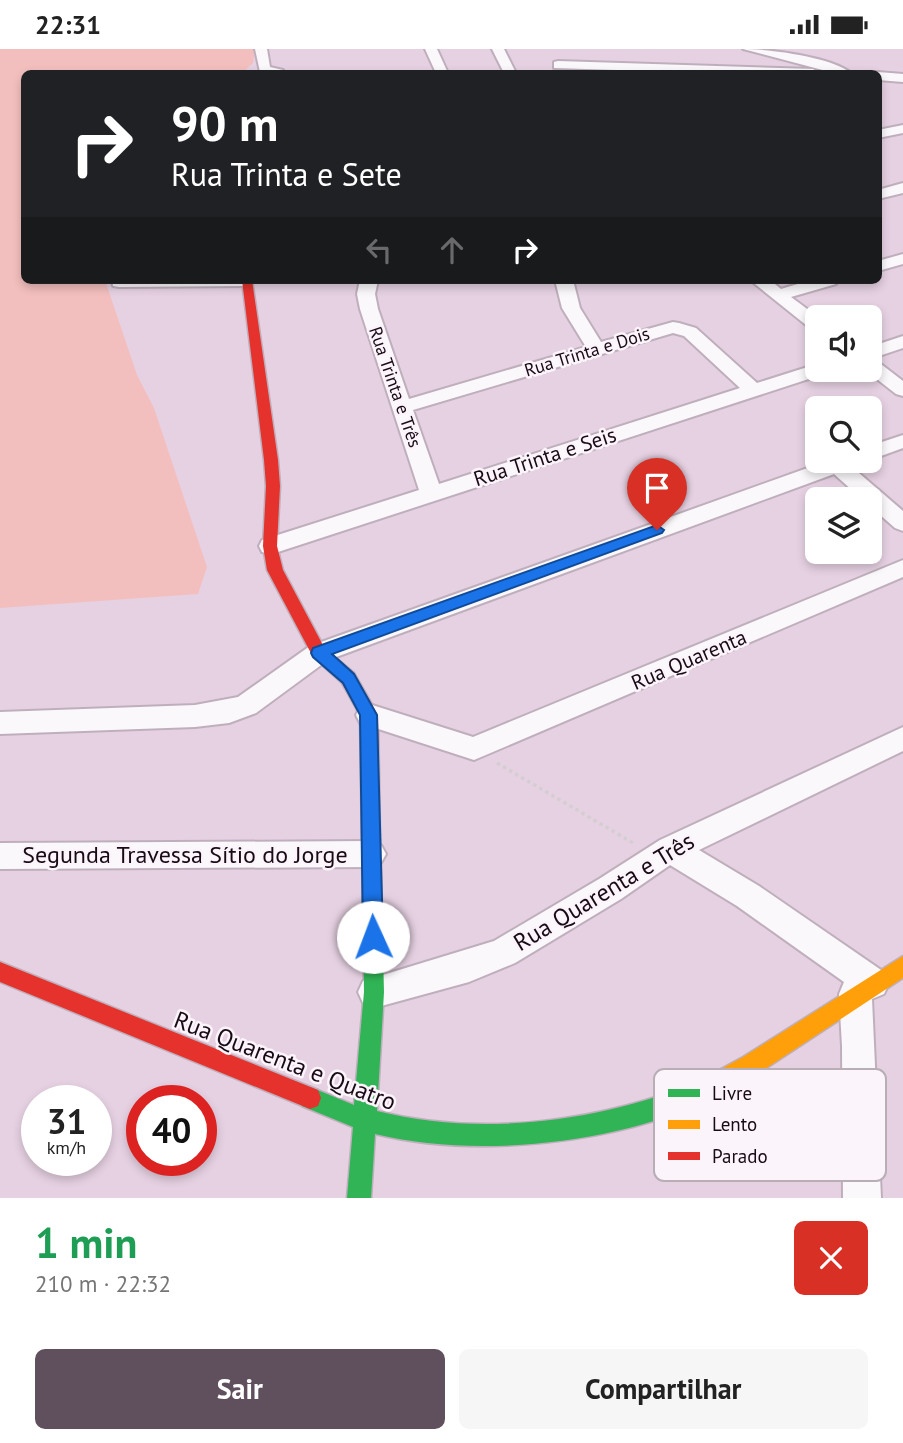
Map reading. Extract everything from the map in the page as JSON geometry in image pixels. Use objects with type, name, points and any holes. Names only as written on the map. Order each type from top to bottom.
[{"type":"street","points":[[268,70],[264,69],[261,50],[275,49]]},
{"type":"street","points":[[430,49],[440,70]]},
{"type":"street","points":[[498,49],[508,70]]},
{"type":"street","points":[[749,49],[834,70]]},
{"type":"street","points":[[768,52],[782,70]]},
{"type":"street","points":[[669,54],[680,68]]},
{"type":"street","points":[[557,65],[732,70]]},
{"type":"street","points":[[882,76],[903,78]]},
{"type":"street","points":[[882,133],[903,129]]},
{"type":"street","points":[[882,194],[903,188]]},
{"type":"street","points":[[882,265],[903,259]]},
{"type":"street","points":[[247,284],[271,460],[273,486],[270,546],[275,571],[319,653],[348,678],[369,715],[374,992],[359,1198]]},
{"type":"street","name":"Rua Trinta e Três","points":[[368,284],[366,294],[369,309],[431,493]]},
{"type":"street","points":[[564,284],[574,313],[597,350]]},
{"type":"street","points":[[764,284],[805,316]]},
{"type":"street","points":[[778,295],[816,284]]},
{"type":"street","name":"Rua Trinta e Dois","points":[[402,407],[597,350],[662,328],[682,328],[690,332],[752,390]]},
{"type":"street","points":[[882,349],[903,342]]},
{"type":"street","name":"Rua Trinta e Seis","points":[[270,546],[805,374]]},
{"type":"street","points":[[882,374],[903,390]]},
{"type":"street","points":[[882,449],[903,441]]},
{"type":"street","points":[[0,723],[195,716],[229,712],[247,705],[319,653],[816,473]]},
{"type":"street","points":[[854,473],[903,523]]},
{"type":"street","name":"Rua Quarenta","points":[[474,749],[903,568]]},
{"type":"street","points":[[369,715],[474,749]]},
{"type":"street","name":"Rua Quarenta e Três","points":[[374,992],[469,966],[504,952],[610,888],[663,852],[903,738]]},
{"type":"street","points":[[663,852],[758,902],[864,988],[859,1069]]},
{"type":"street","name":"Segunda Travessa Sítio do Jorge","points":[[0,856],[370,854]]},
{"type":"street","name":"Rua Quarenta e Quatro","points":[[742,1069],[864,988],[903,967]]},
{"type":"street","name":"Rua Quarenta e Quatro","points":[[0,972],[364,1120],[401,1129],[448,1135],[495,1136],[551,1132],[604,1123],[654,1107]]},
{"type":"path","points":[[474,749],[558,801],[663,852]]},
{"type":"shaded area","points":[[0,49],[255,49],[253,63],[245,70],[21,70],[21,284],[106,284],[137,375],[154,408],[207,567],[198,594],[0,608]]},
{"type":"traffic: fast","points":[[359,1198],[374,992],[371,840]]},
{"type":"traffic: fast","points":[[310,1098],[358,1118],[399,1128],[469,1136],[576,1127],[654,1108]]},
{"type":"traffic: slow","points":[[744,1069],[903,966]]},
{"type":"traffic: jam","points":[[248,284],[271,460],[273,486],[270,546],[275,570],[319,653],[348,678],[369,715],[371,840]]},
{"type":"traffic: jam","points":[[0,972],[310,1098]]},
{"type":"route","points":[[373,937],[369,715],[348,678],[319,653],[657,530]]}]
